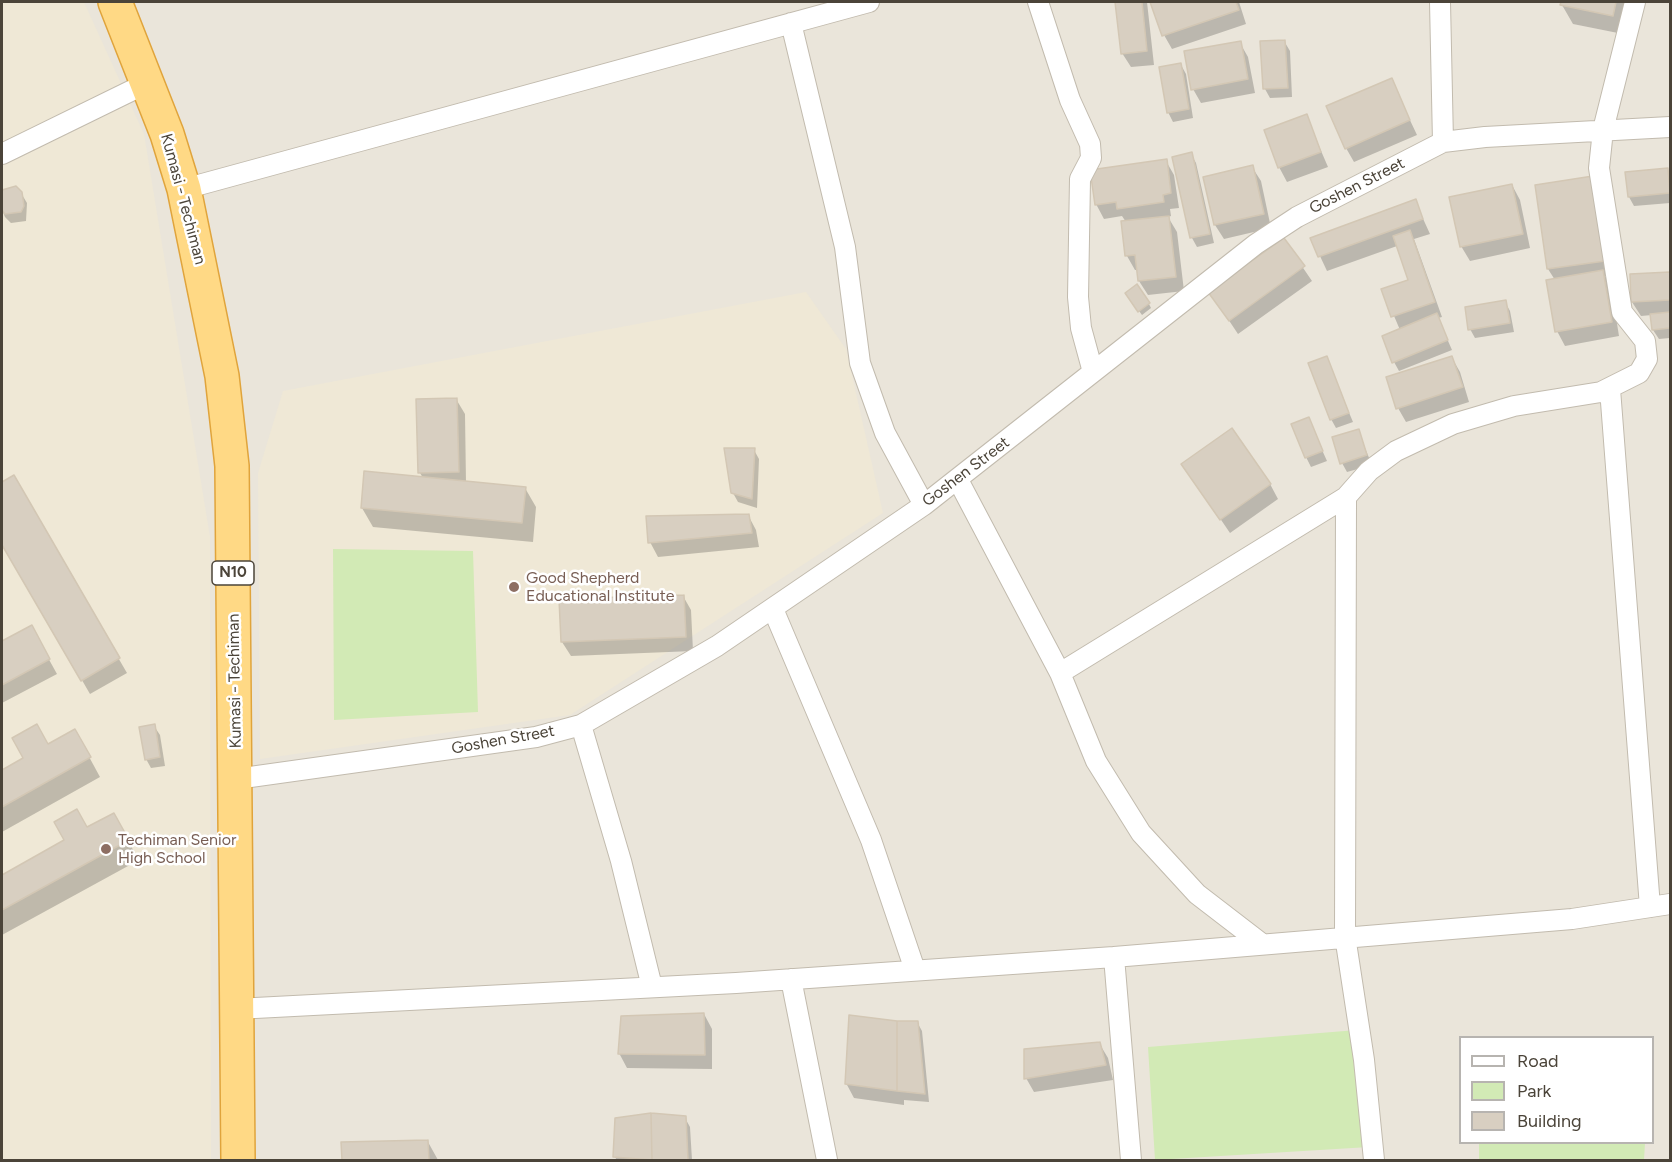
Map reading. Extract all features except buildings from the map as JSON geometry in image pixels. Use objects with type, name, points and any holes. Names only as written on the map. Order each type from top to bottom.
[{"type":"highway","name":"Kumasi - Techiman","points":[[115,2],[167,134],[184,189],[222,376],[232,466],[237,1161]]},
{"type":"street","points":[[184,189],[869,2]]},
{"type":"street","points":[[1038,2],[1070,100],[1090,144],[1091,158],[1080,179],[1078,297],[1081,328],[1093,372]]},
{"type":"street","points":[[1440,2],[1443,142]]},
{"type":"street","points":[[1060,673],[1346,497],[1369,471],[1396,451],[1453,424],[1514,406],[1562,400],[1610,389],[1639,373],[1647,359],[1645,341],[1622,312],[1599,168],[1603,130],[1635,2]]},
{"type":"street","points":[[791,23],[845,248],[860,363],[885,433],[924,505]]},
{"type":"street","points":[[2,154],[147,83]]},
{"type":"street","name":"Goshen Street","points":[[236,779],[536,737],[581,724],[717,646],[924,505],[1264,238],[1297,217],[1443,142],[1671,127]]},
{"type":"street","points":[[1610,389],[1650,907]]},
{"type":"street","points":[[958,480],[1060,673],[1096,761],[1141,833],[1197,894],[1262,944]]},
{"type":"street","points":[[1346,497],[1344,936],[1364,1060],[1374,1161]]},
{"type":"street","points":[[773,609],[871,840],[915,970]]},
{"type":"street","points":[[581,724],[621,861],[652,987]]},
{"type":"street","points":[[236,1009],[791,979],[1114,957],[1344,936],[1572,919],[1671,904]]},
{"type":"street","points":[[1114,957],[1131,1161]]},
{"type":"street","points":[[791,979],[827,1161]]},
{"type":"shaded area","points":[[2,2],[1670,2],[1670,1160],[2,1160]]},
{"type":"shaded area","name":"Techiman Senior High School","points":[[2,2],[84,2],[144,134],[210,537],[211,1160],[2,1160]]},
{"type":"shaded area","name":"Good Shepherd Educational Institute","points":[[806,292],[846,349],[883,513],[570,715],[260,759],[258,473],[283,391]]},
{"type":"green space","points":[[333,549],[473,551],[478,712],[334,720]]},
{"type":"green space","points":[[1357,1030],[1369,1147],[1155,1160],[1148,1047]]},
{"type":"green space","points":[[1479,1144],[1645,1144],[1644,1160],[1479,1160]]},
{"type":"place","name":"Good Shepherd Educational Institute","points":[[514,587]]},
{"type":"place","name":"Techiman Senior High School","points":[[106,849]]}]
